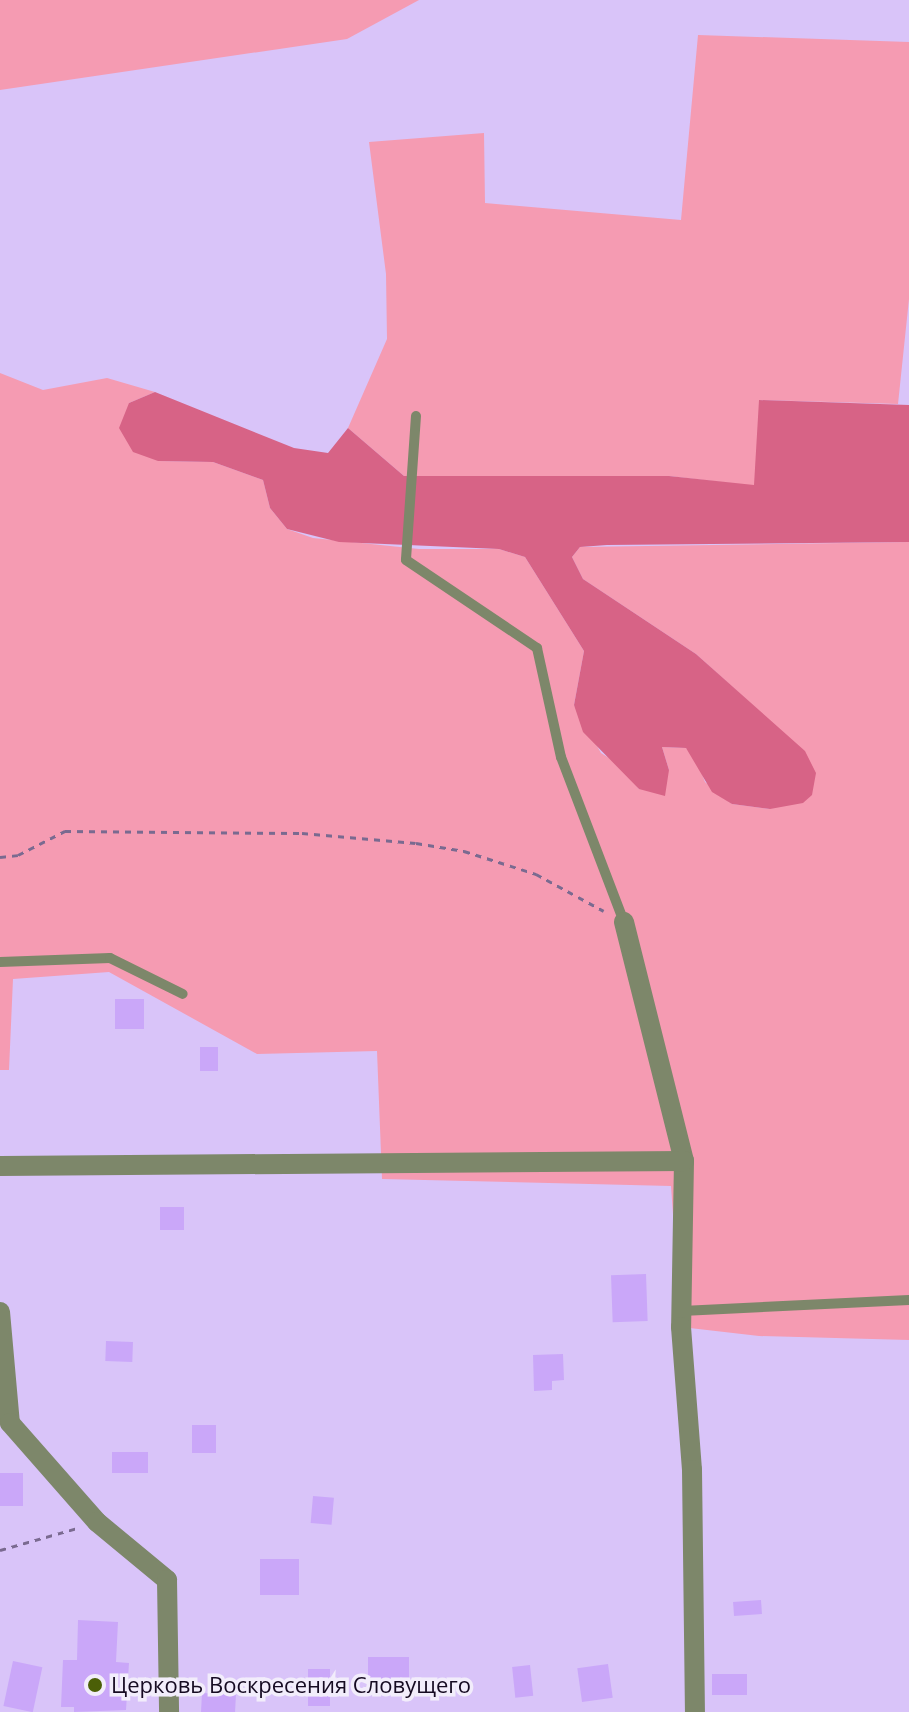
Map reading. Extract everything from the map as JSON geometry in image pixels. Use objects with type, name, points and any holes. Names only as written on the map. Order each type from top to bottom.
[{"type":"street","points":[[624,922],[684,1161],[682,1311],[692,1470],[695,1712]]},
{"type":"street","points":[[0,1166],[684,1161]]},
{"type":"street","points":[[0,1312],[10,1423],[97,1522],[167,1580],[169,1712]]},
{"type":"lane","points":[[416,416],[406,560],[537,648],[561,757],[624,922]]},
{"type":"lane","points":[[0,962],[110,958],[183,994]]},
{"type":"lane","points":[[682,1311],[909,1300]]},
{"type":"path","points":[[0,857],[18,855],[65,831],[302,833],[416,843],[464,851],[536,874],[624,922]]},
{"type":"path","points":[[0,1550],[97,1522]]},
{"type":"shaded area","points":[[0,0],[419,0],[347,39],[0,90]]},
{"type":"shaded area","points":[[698,35],[909,42],[909,299],[898,404],[760,400],[755,486],[669,476],[404,476],[348,428],[387,339],[386,274],[369,142],[484,133],[485,203],[681,220]]},
{"type":"shaded area","points":[[0,373],[43,390],[107,378],[155,392],[129,403],[158,461],[213,462],[263,480],[270,508],[287,529],[313,538],[419,549],[499,549],[525,557],[584,651],[574,705],[601,753],[623,767],[639,789],[669,770],[662,747],[686,748],[696,758],[705,782],[732,804],[770,809],[758,710],[696,654],[583,579],[572,557],[580,547],[909,542],[909,1340],[759,1336],[681,1327],[671,1186],[382,1179],[377,1051],[257,1054],[109,972],[13,979],[9,1070],[0,1070]]},
{"type":"shaded area","points":[[155,392],[294,448],[328,453],[348,428],[404,476],[669,476],[754,485],[759,400],[909,405],[909,542],[607,545],[580,547],[572,557],[583,579],[696,654],[805,751],[816,773],[812,795],[803,803],[770,809],[732,804],[712,792],[686,748],[662,747],[669,770],[665,796],[639,789],[583,732],[574,705],[584,651],[525,557],[499,549],[339,542],[287,529],[270,508],[263,480],[213,462],[158,461],[133,452],[119,428],[129,403]]},
{"type":"building","points":[[115,999],[144,999],[144,1029],[115,1029]]},
{"type":"building","points":[[200,1047],[218,1047],[218,1071],[200,1071]]},
{"type":"building","points":[[160,1207],[184,1207],[184,1230],[160,1230]]},
{"type":"building","points":[[646,1274],[648,1321],[613,1322],[611,1275]]},
{"type":"building","points":[[106,1341],[133,1342],[132,1362],[105,1361]]},
{"type":"building","points":[[563,1354],[564,1380],[552,1381],[552,1390],[534,1391],[533,1355]]},
{"type":"building","points":[[192,1425],[216,1425],[216,1453],[192,1453]]},
{"type":"building","points":[[112,1452],[148,1452],[148,1473],[112,1473]]},
{"type":"building","points":[[0,1473],[23,1473],[23,1506],[0,1506]]},
{"type":"building","points":[[313,1496],[334,1498],[332,1525],[311,1523]]},
{"type":"building","points":[[260,1559],[299,1559],[299,1595],[260,1595]]},
{"type":"building","points":[[761,1600],[762,1614],[734,1616],[733,1602]]},
{"type":"building","name":"Церковь Воскресения Словущего","points":[[78,1620],[118,1622],[116,1662],[129,1663],[126,1710],[74,1712],[74,1707],[61,1707],[63,1660],[77,1660]]},
{"type":"building","points":[[368,1657],[409,1657],[409,1689],[368,1689]]},
{"type":"building","points":[[13,1661],[42,1667],[33,1712],[3,1706]]},
{"type":"building","points":[[608,1664],[613,1698],[582,1702],[577,1668]]},
{"type":"building","points":[[530,1665],[533,1696],[515,1698],[512,1667]]},
{"type":"building","points":[[308,1669],[330,1669],[330,1706],[308,1706]]},
{"type":"building","points":[[712,1674],[747,1674],[747,1695],[712,1695]]},
{"type":"building","points":[[202,1693],[236,1695],[235,1712],[201,1712]]},
{"type":"place","name":"Церковь Воскресения Словущего","points":[[95,1685]]}]
